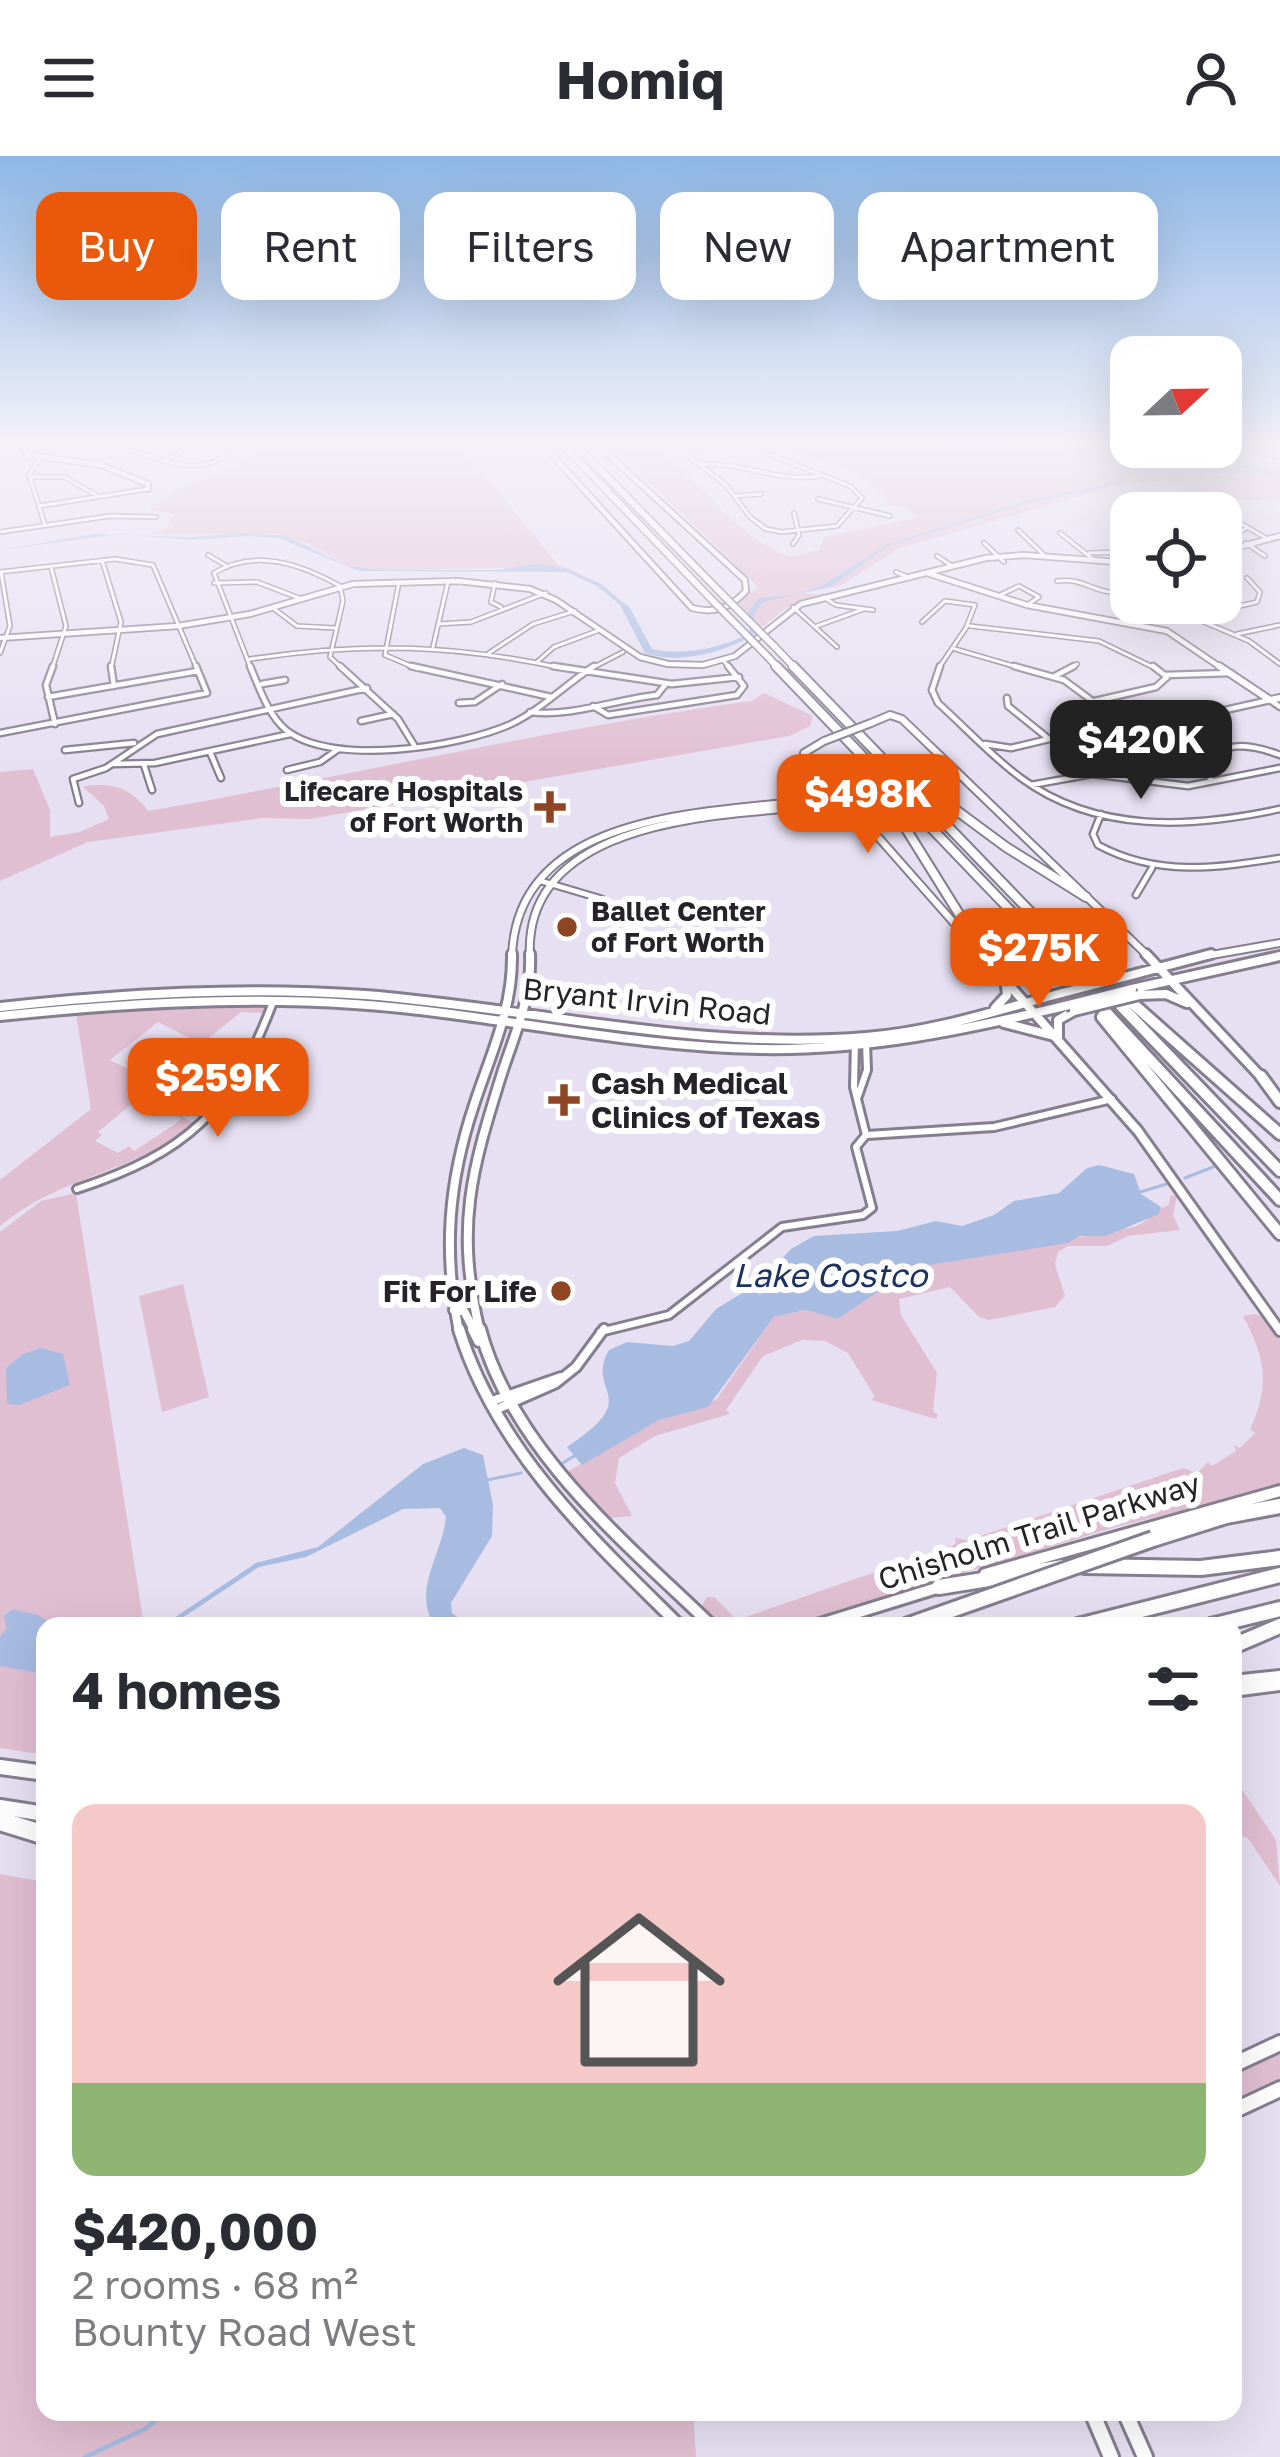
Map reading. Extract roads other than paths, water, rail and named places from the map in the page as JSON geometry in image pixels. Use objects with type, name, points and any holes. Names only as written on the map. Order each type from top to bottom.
[{"type":"highway","points":[[667,553],[1280,1200]]},
{"type":"highway","points":[[683,553],[1280,1171]]},
{"type":"highway","points":[[848,742],[979,946]]},
{"type":"highway","points":[[896,769],[1086,897]]},
{"type":"highway","points":[[1005,882],[1014,885],[1128,1000],[1280,1134]]},
{"type":"highway","points":[[1082,986],[1280,1234]]},
{"type":"highway","points":[[1261,1076],[1280,1100]]},
{"type":"highway","points":[[932,1617],[1207,1522],[1280,1506]]},
{"type":"highway","points":[[939,1588],[1063,1567],[1201,1568],[1280,1558]]},
{"type":"highway","points":[[1114,1617],[1280,1575]]},
{"type":"highway","points":[[1242,1618],[1280,1609]]},
{"type":"highway","points":[[1242,1642],[1280,1626]]},
{"type":"highway","points":[[1242,1686],[1280,1682]]},
{"type":"highway","points":[[0,1767],[36,1772]]},
{"type":"highway","points":[[0,1807],[36,1813]]},
{"type":"highway","points":[[0,1821],[36,1831]]},
{"type":"street","points":[[642,553],[692,608],[715,612],[746,591],[745,580],[716,553]]},
{"type":"street","points":[[995,553],[1001,559]]},
{"type":"street","points":[[1089,553],[1094,560]]},
{"type":"street","points":[[1261,553],[1265,556]]},
{"type":"street","points":[[208,555],[226,565]]},
{"type":"street","points":[[937,556],[952,566]]},
{"type":"street","points":[[3,638],[181,626],[273,608],[340,586],[495,583],[546,593],[622,652],[679,666],[724,662],[752,649],[784,613],[823,597],[1001,559],[1045,556],[1110,561]]},
{"type":"street","points":[[102,560],[122,622],[111,668],[114,686]]},
{"type":"street","points":[[0,652],[9,618],[0,572],[102,560],[153,565],[181,626],[204,696],[0,734]]},
{"type":"street","points":[[290,734],[273,711],[213,575],[226,565],[272,560],[340,586]]},
{"type":"street","points":[[51,567],[65,617],[63,636],[48,671],[55,724]]},
{"type":"street","points":[[896,572],[910,578]]},
{"type":"street","points":[[927,573],[1027,605],[1167,631],[1270,700],[1280,702]]},
{"type":"street","points":[[1242,606],[1257,602],[1260,592],[1247,578]]},
{"type":"street","points":[[1057,581],[1077,580],[1103,596],[1110,594]]},
{"type":"street","points":[[214,583],[257,582],[299,598]]},
{"type":"street","points":[[399,582],[383,645],[387,656],[440,673],[551,697]]},
{"type":"street","points":[[433,646],[448,582]]},
{"type":"street","points":[[495,583],[491,602],[502,607]]},
{"type":"street","points":[[340,586],[344,601],[332,659],[393,714],[415,745]]},
{"type":"street","points":[[998,596],[1019,586],[1039,597],[1027,605]]},
{"type":"street","points":[[438,623],[471,622],[546,593]]},
{"type":"street","points":[[823,597],[841,606],[873,610]]},
{"type":"street","points":[[922,622],[952,600],[974,603],[970,626],[932,679],[932,690],[938,703],[1031,785],[1101,814],[1142,823],[1190,826],[1280,809]]},
{"type":"street","points":[[794,607],[837,647]]},
{"type":"street","points":[[273,608],[297,626],[336,628]]},
{"type":"street","points":[[815,626],[864,609]]},
{"type":"street","points":[[489,653],[533,624],[575,611]]},
{"type":"street","points":[[0,619],[9,618]]},
{"type":"street","points":[[1215,624],[1280,664]]},
{"type":"street","points":[[1237,634],[1280,625]]},
{"type":"street","points":[[970,626],[1112,641],[1166,676],[1231,673]]},
{"type":"street","points":[[537,662],[569,639],[597,631]]},
{"type":"street","points":[[250,659],[331,648],[433,646],[665,684],[739,677]]},
{"type":"street","points":[[954,649],[1055,676],[1133,731]]},
{"type":"street","points":[[113,764],[144,765],[290,734],[337,750],[371,751],[491,732],[622,652]]},
{"type":"street","points":[[593,706],[608,715],[730,697],[745,690],[724,662]]},
{"type":"street","points":[[1055,676],[1077,664]]},
{"type":"street","points":[[48,697],[198,671]]},
{"type":"street","points":[[432,680],[440,673]]},
{"type":"street","points":[[1095,700],[1156,687],[1166,676]]},
{"type":"street","points":[[262,684],[285,680]]},
{"type":"street","points":[[459,703],[476,702],[502,684]]},
{"type":"street","points":[[530,712],[562,716],[603,700],[657,695],[665,691],[665,684]]},
{"type":"street","points":[[65,750],[137,743],[173,730],[367,688]]},
{"type":"street","points":[[1007,698],[1008,706],[1049,739]]},
{"type":"street","points":[[982,744],[1011,748],[1049,739],[1133,731],[1270,700]]},
{"type":"street","points":[[361,721],[393,714]]},
{"type":"street","points":[[1261,1076],[1159,967],[902,718],[890,715],[804,751],[1112,1099],[1168,1169],[1280,1330]]},
{"type":"street","points":[[79,803],[73,779],[113,764],[137,743]]},
{"type":"street","points":[[1214,782],[1200,764],[1214,751],[1246,746],[1280,755]]},
{"type":"street","points":[[1005,764],[1004,756],[1011,748]]},
{"type":"street","points":[[287,770],[320,762],[337,750]]},
{"type":"street","points":[[210,752],[221,778]]},
{"type":"street","points":[[144,765],[152,790]]},
{"type":"street","points":[[1031,785],[1057,775],[1089,771],[1188,786],[1280,768]]},
{"type":"street","points":[[671,1617],[546,1488],[493,1406],[454,1310],[447,1271],[447,1215],[456,1164],[514,987],[513,940],[522,910],[541,881],[573,853],[605,840],[712,813],[815,800],[830,796],[834,787]]},
{"type":"street","points":[[712,813],[833,804],[854,809]]},
{"type":"street","points":[[1101,814],[1093,834],[1098,845],[1152,868],[1201,868],[1280,858]]},
{"type":"street","points":[[486,1350],[467,1277],[465,1216],[488,1116],[531,978],[527,940],[536,908],[551,884],[605,840]]},
{"type":"street","points":[[1136,895],[1152,868]]},
{"type":"street","points":[[541,881],[602,899]]},
{"type":"street","points":[[513,940],[527,940]]},
{"type":"street","name":"Bryant Irvin Road","points":[[861,1042],[1159,967],[1280,944]]},
{"type":"street","points":[[1136,992],[1202,970],[1280,956]]},
{"type":"street","points":[[1194,1004],[1188,984],[1202,970]]},
{"type":"street","points":[[992,1011],[1008,990],[1002,972]]},
{"type":"street","points":[[193,1002],[215,992],[228,1001]]},
{"type":"street","name":"Bryant Irvin Road","points":[[0,1011],[215,992],[296,992],[752,1048],[861,1042],[999,1022],[1136,992]]},
{"type":"street","points":[[258,992],[273,1002]]},
{"type":"street","points":[[77,1189],[163,1155],[217,1113],[245,1076],[273,1002],[296,992]]},
{"type":"street","points":[[1136,992],[1173,996],[1207,1017]]},
{"type":"street","name":"Bryant Irvin Road","points":[[0,1011],[228,1001],[395,1003]]},
{"type":"street","points":[[1058,1037],[1058,1020],[1070,1008]]},
{"type":"street","points":[[999,1022],[1058,1037]]},
{"type":"street","points":[[861,1042],[858,1096],[866,1135]]},
{"type":"street","points":[[493,1406],[576,1367],[602,1330],[669,1315],[789,1225],[863,1215],[872,1208],[856,1147],[866,1135],[994,1126],[1112,1099]]},
{"type":"street","points":[[472,1114],[488,1116]]},
{"type":"street","points":[[447,1215],[465,1216]]},
{"type":"street","points":[[454,1310],[464,1311],[535,1441],[572,1487],[703,1617]]},
{"type":"street","name":"Chisholm Trail Parkway","points":[[844,1617],[1280,1491]]},
{"type":"street","points":[[664,1610],[667,1617]]},
{"type":"street","points":[[1242,2062],[1280,2043]]},
{"type":"street","points":[[1242,2107],[1280,2089]]},
{"type":"street","points":[[1095,2421],[1111,2457]]},
{"type":"street","points":[[1129,2421],[1145,2457]]},
{"type":"water","points":[[316,553],[348,566],[381,570],[496,570],[538,564],[566,568],[601,584],[630,608],[652,649],[677,652],[715,646],[750,633],[748,612],[759,598],[794,595],[763,602],[754,614],[755,634],[716,651],[672,658],[645,653],[620,605],[597,586],[567,572],[359,571]]},
{"type":"water","points":[[878,553],[830,587],[796,595],[823,585]]},
{"type":"water","name":"Lake Costco","points":[[1099,1165],[1134,1174],[1141,1194],[1161,1207],[1159,1214],[1106,1236],[1080,1236],[1068,1243],[923,1266],[838,1319],[805,1310],[774,1317],[708,1407],[659,1420],[582,1465],[567,1447],[590,1430],[608,1405],[603,1365],[609,1350],[627,1342],[673,1346],[689,1341],[716,1309],[759,1283],[791,1249],[814,1236],[897,1231],[936,1221],[962,1226],[994,1215],[1014,1201],[1059,1193],[1087,1168]]},
{"type":"water","points":[[41,1348],[63,1354],[70,1385],[19,1405],[7,1404],[6,1368],[23,1354]]},
{"type":"water","points":[[464,1448],[483,1455],[493,1505],[492,1536],[451,1603],[457,1617],[431,1617],[426,1600],[444,1531],[446,1517],[440,1508],[403,1509],[306,1557],[259,1567],[184,1617],[175,1617],[256,1563],[318,1547],[423,1464]]},
{"type":"water","points":[[12,1609],[41,1617],[36,1617],[36,1671],[0,1666],[0,1637],[7,1628],[4,1616]]},
{"type":"waterway","points":[[1185,1178],[1213,1167]]},
{"type":"waterway","points":[[1137,1193],[1170,1183]]},
{"type":"waterway","points":[[563,1463],[574,1456]]},
{"type":"waterway","points":[[487,1480],[521,1473]]},
{"type":"waterway","points":[[85,2457],[155,2421]]},
{"type":"place","name":"Lifecare Hospitals of Fort Worth","points":[[550,807]]},
{"type":"place","name":"Ballet Center of Fort Worth","points":[[567,927]]},
{"type":"place","name":"Cash Medical Clinics of Texas","points":[[564,1100]]},
{"type":"place","name":"Fit For Life","points":[[561,1291]]}]
